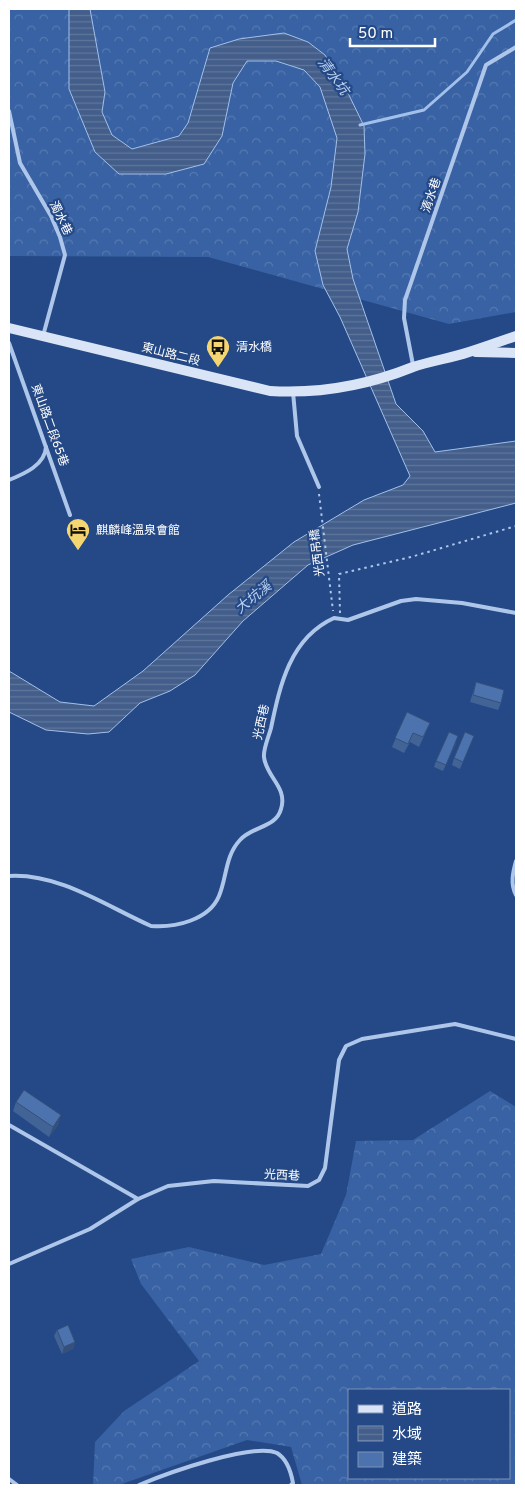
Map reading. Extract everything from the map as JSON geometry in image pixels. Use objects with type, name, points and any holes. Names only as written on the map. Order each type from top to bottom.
[{"type":"main road","name":"東山路二段","points":[[9,328],[270,391],[293,392],[358,384],[401,373],[413,367]]},
{"type":"main road","points":[[413,367],[470,352],[516,336]]},
{"type":"main road","points":[[470,352],[516,353]]},
{"type":"lane","name":"清水巷","points":[[413,367],[404,318],[405,300],[486,65],[516,46]]},
{"type":"lane","name":"濁水巷","points":[[9,111],[20,163],[51,216],[65,254],[43,336]]},
{"type":"lane","name":"東山路二段65巷","points":[[9,343],[45,440],[70,515]]},
{"type":"lane","points":[[293,392],[297,436],[318,486]]},
{"type":"lane","points":[[9,480],[24,474],[43,458],[46,450],[45,440]]},
{"type":"lane","points":[[334,618],[353,619],[401,601],[416,599],[462,603],[516,613]]},
{"type":"lane","name":"光西巷","points":[[9,876],[31,876],[62,884],[151,926],[164,927],[184,923],[208,911],[220,895],[225,868],[240,839],[249,832],[270,824],[281,811],[284,798],[264,757],[283,677],[305,637],[334,618]]},
{"type":"lane","points":[[516,861],[513,875],[516,895]]},
{"type":"lane","name":"光西巷","points":[[9,1264],[90,1229],[138,1199],[168,1186],[205,1182],[308,1186],[319,1180],[325,1168],[339,1060],[346,1046],[362,1039],[454,1024],[516,1039]]},
{"type":"lane","points":[[9,1124],[138,1199]]},
{"type":"lane","points":[[140,1485],[206,1462],[262,1450],[278,1454],[290,1468],[293,1483],[291,1485]]},
{"type":"lane","points":[[9,1479],[17,1485]]},
{"type":"path","name":"光西吊橋","points":[[318,486],[334,618]]},
{"type":"path","points":[[340,618],[340,574],[411,557],[516,526]]},
{"type":"green space","points":[[9,9],[516,9],[516,312],[449,324],[208,257],[9,256]]},
{"type":"green space","points":[[490,1091],[516,1107],[516,1485],[302,1485],[291,1447],[247,1440],[119,1485],[93,1485],[95,1442],[124,1411],[199,1361],[141,1284],[131,1259],[189,1247],[264,1265],[321,1254],[346,1195],[356,1141],[413,1140]]},
{"type":"water","points":[[69,9],[90,9],[105,92],[102,112],[112,135],[132,149],[179,136],[188,123],[210,48],[239,39],[284,33],[308,42],[325,55],[346,89],[364,126],[365,154],[358,212],[347,249],[353,279],[396,404],[423,431],[435,452],[516,441],[516,503],[353,545],[308,565],[243,621],[195,675],[170,691],[140,703],[109,732],[88,734],[46,730],[9,712],[9,671],[60,702],[94,706],[143,671],[228,595],[294,542],[364,500],[403,485],[410,476],[340,317],[323,285],[315,251],[331,187],[337,138],[320,87],[304,70],[276,61],[247,61],[233,83],[222,136],[204,164],[166,174],[119,174],[95,152],[69,89]]},
{"type":"building","points":[[476,682],[504,690],[501,703],[473,695]]},
{"type":"building","points":[[407,712],[430,723],[423,737],[413,733],[408,744],[395,738]]},
{"type":"building","points":[[449,732],[458,736],[446,765],[436,761]]},
{"type":"building","points":[[465,732],[474,736],[463,762],[454,758]]},
{"type":"building","points":[[24,1090],[61,1115],[53,1127],[16,1102]]},
{"type":"building","points":[[68,1325],[75,1342],[64,1347],[57,1330]]},
{"type":"waterway","points":[[360,125],[424,110],[467,72],[493,34],[516,20]]},
{"type":"place","name":"清水橋","points":[[218,368]]},
{"type":"place","name":"麒麟峰溫泉會館","points":[[78,551]]},
{"type":"water label","name":"清水坑","points":[[334,76]]},
{"type":"water label","name":"大坑溪","points":[[253,597]]}]
